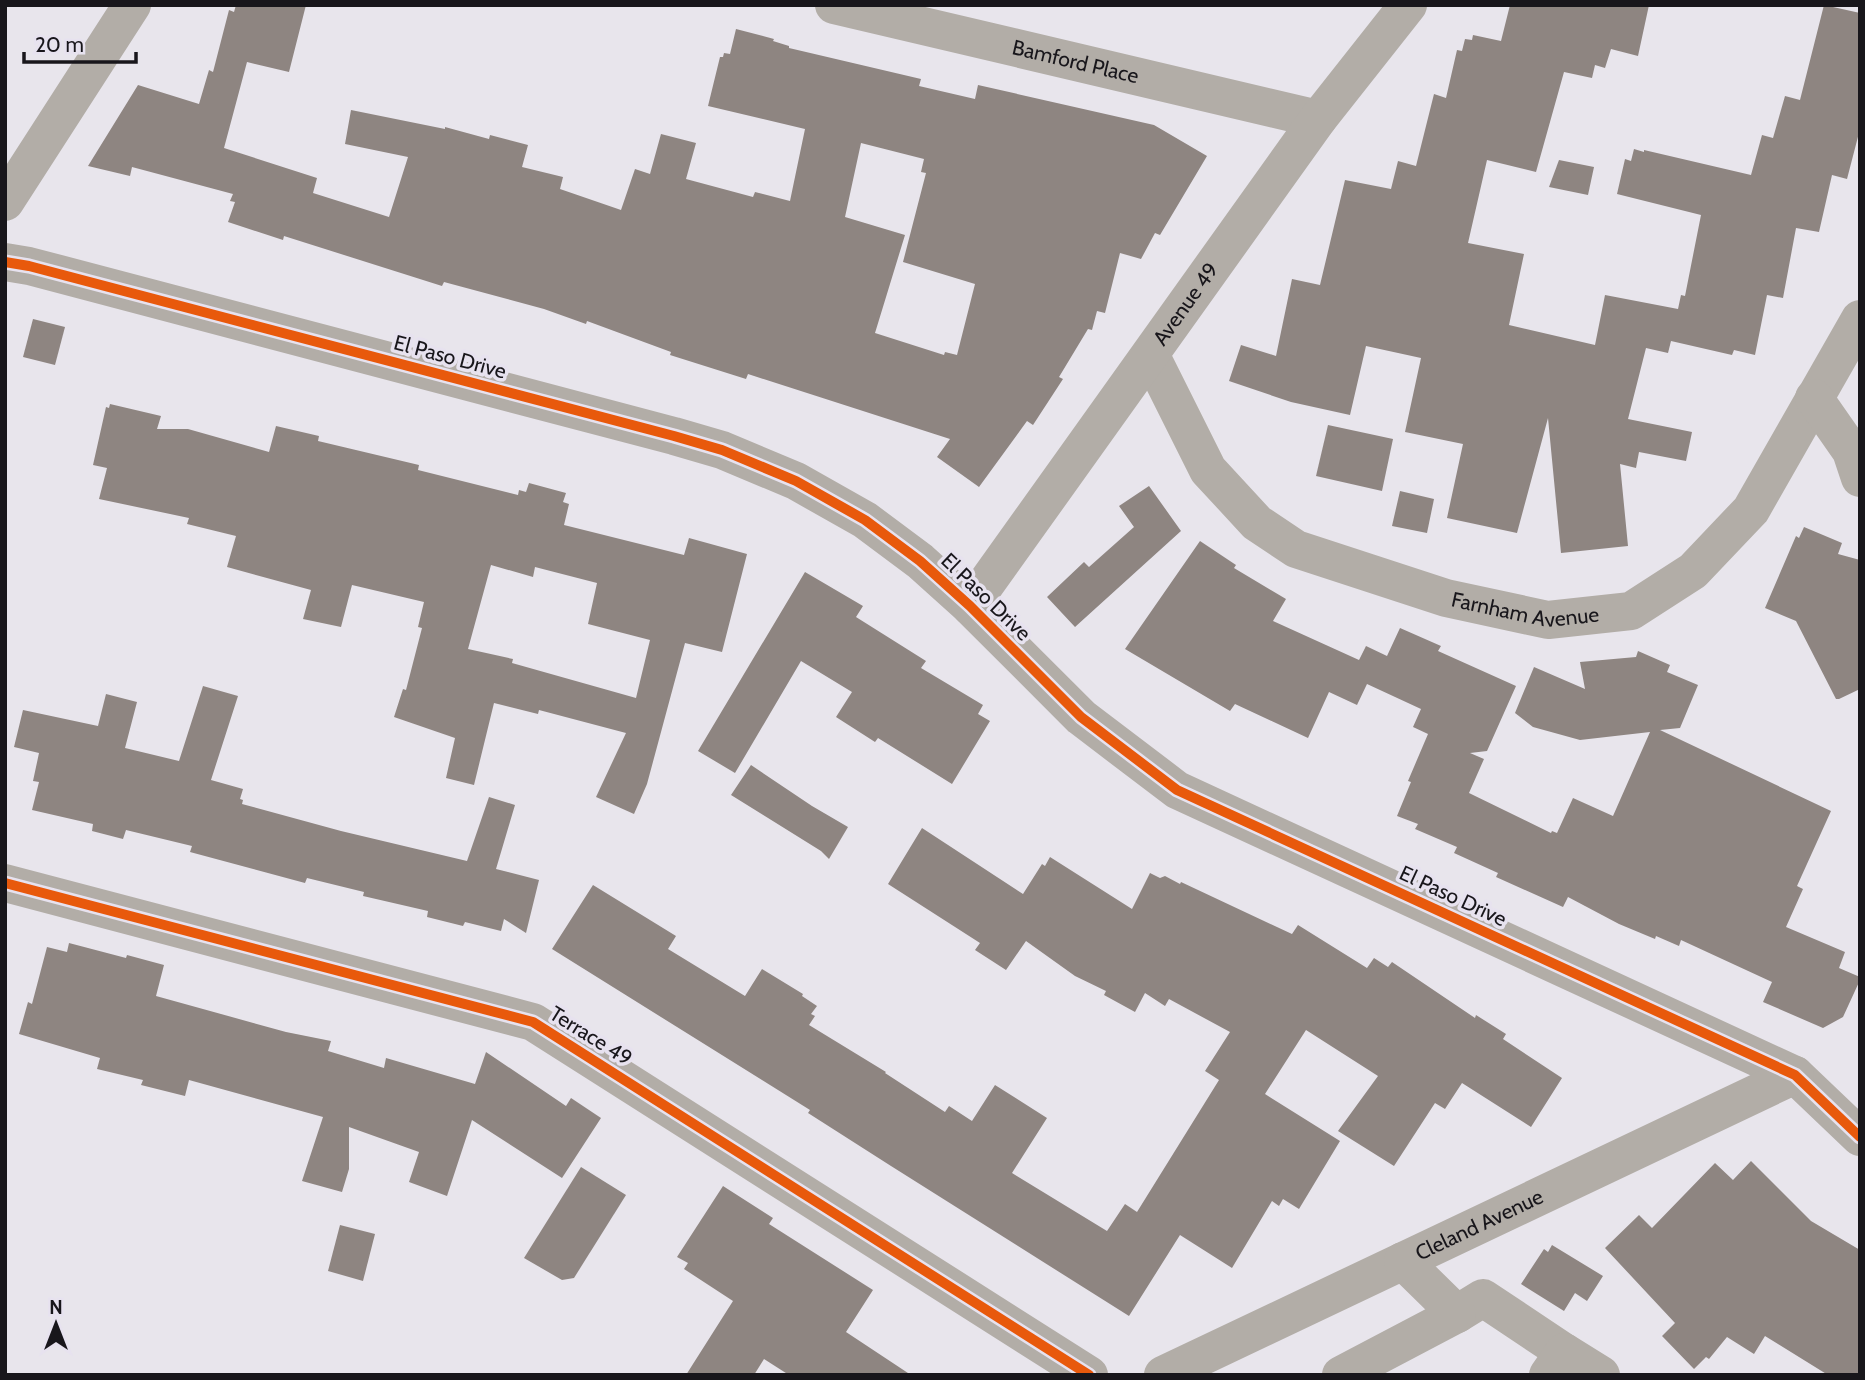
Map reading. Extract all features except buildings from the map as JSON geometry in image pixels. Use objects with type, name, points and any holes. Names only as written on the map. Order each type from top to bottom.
[{"type":"street","points":[[5,202],[132,5]]},
{"type":"street","name":"Bamford Place","points":[[834,5],[1318,119]]},
{"type":"street","name":"Avenue 49","points":[[970,606],[1318,119],[1408,5]]},
{"type":"street","name":"El Paso Drive","points":[[5,262],[57,273],[674,436],[722,450],[796,481],[865,520],[920,561],[970,606],[1081,717],[1177,790],[1795,1075],[1860,1138]]},
{"type":"street","name":"Farnham Avenue","points":[[1151,356],[1208,470],[1257,523],[1296,549],[1446,598],[1548,620],[1631,611],[1693,571],[1751,510],[1860,319]]},
{"type":"street","points":[[1814,398],[1852,451],[1860,478]]},
{"type":"street","name":"Terrace 49","points":[[5,883],[533,1022],[1088,1375]]},
{"type":"street","name":"Cleland Avenue","points":[[1163,1375],[1795,1075]]},
{"type":"street","points":[[1403,1261],[1457,1314]]},
{"type":"street","points":[[1340,1375],[1483,1298],[1556,1364],[1601,1375]]},
{"type":"cycle path","points":[[5,262],[29,266],[674,436],[722,450],[796,481],[865,520],[920,561],[970,606],[1081,717],[1177,790],[1795,1075],[1860,1137]]},
{"type":"cycle path","points":[[5,883],[533,1022],[1089,1375]]}]
